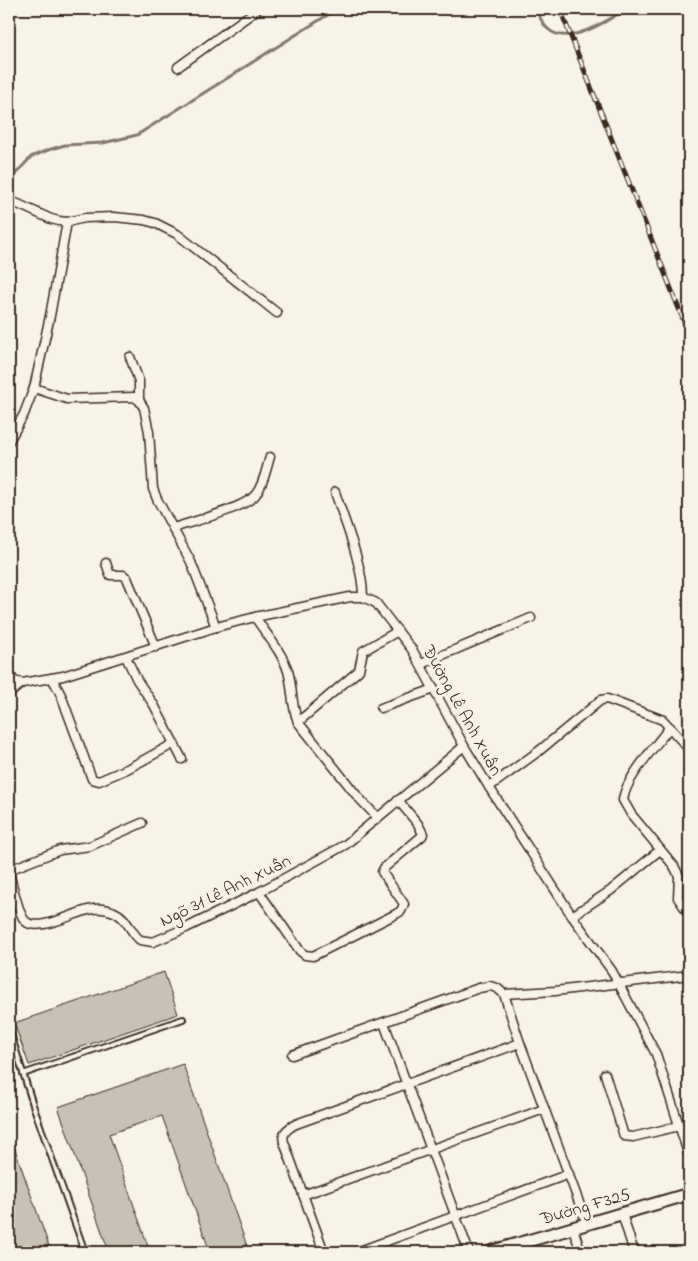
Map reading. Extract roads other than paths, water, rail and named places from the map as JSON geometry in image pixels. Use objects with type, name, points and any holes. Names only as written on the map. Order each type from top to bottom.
[{"type":"main road","name":"Đường F325","points":[[490,1252],[689,1194]]},
{"type":"street","points":[[178,66],[258,9]]},
{"type":"street","points":[[9,200],[50,219],[67,222],[85,218],[114,217],[155,222],[177,234],[277,313]]},
{"type":"street","points":[[9,440],[24,414],[34,388],[50,316],[67,222]]},
{"type":"street","points":[[130,357],[139,381],[139,400]]},
{"type":"street","points":[[34,388],[67,399],[134,397],[139,400],[144,408],[149,432],[153,489],[163,512],[191,562],[216,627]]},
{"type":"street","points":[[173,528],[233,508],[251,499],[262,482],[270,457]]},
{"type":"street","points":[[9,673],[14,680],[22,683],[52,678],[126,657],[216,627],[350,597],[363,597],[363,586],[358,565],[335,492]]},
{"type":"street","points":[[106,563],[110,575],[123,575],[126,578],[156,647]]},
{"type":"street","name":"Đường Lê Anh Xuân","points":[[363,597],[376,603],[421,664],[464,746],[489,787],[572,916],[620,983],[656,1054],[689,1156]]},
{"type":"street","points":[[255,617],[283,660],[288,672],[293,710],[298,722],[358,797],[377,817]]},
{"type":"street","points":[[421,664],[531,618]]},
{"type":"street","points":[[298,722],[359,670],[363,652],[398,631]]},
{"type":"street","points":[[126,657],[182,759]]},
{"type":"street","points":[[52,678],[92,779],[99,781],[127,769],[173,744]]},
{"type":"street","points":[[9,694],[22,683]]},
{"type":"street","points":[[381,708],[434,689]]},
{"type":"street","points":[[489,787],[539,751],[601,700],[607,699],[663,720],[689,749]]},
{"type":"street","points":[[670,728],[646,757],[626,788],[623,800],[631,814],[674,866],[678,876],[678,898],[689,914]]},
{"type":"street","name":"Ngõ 31 Lê Anh Xuân","points":[[9,874],[23,919],[30,924],[40,925],[86,910],[106,909],[116,912],[136,937],[148,942],[186,928],[259,892],[345,845],[464,746]]},
{"type":"street","points":[[259,892],[300,951],[308,956],[314,956],[396,914],[404,904],[382,872],[384,868],[423,834],[418,824],[398,800]]},
{"type":"street","points":[[9,870],[60,850],[90,846],[142,823]]},
{"type":"street","points":[[572,916],[610,891],[660,850]]},
{"type":"street","points":[[504,994],[547,992],[689,975]]},
{"type":"street","points":[[292,1055],[479,988],[490,986],[497,988],[504,994],[520,1044],[587,1224]]},
{"type":"street","points":[[384,1023],[469,1252]]},
{"type":"street","points":[[324,1252],[284,1142],[283,1138],[286,1132],[296,1124],[520,1044]]},
{"type":"street","points":[[605,1074],[624,1136],[633,1137],[679,1126]]},
{"type":"street","points":[[303,1195],[544,1109]]},
{"type":"street","points":[[357,1252],[569,1174]]},
{"type":"street","points":[[622,1214],[634,1252]]},
{"type":"street","points":[[573,1228],[581,1252]]},
{"type":"lane","points":[[24,1074],[183,1019]]},
{"type":"lane","points":[[9,1028],[85,1252]]},
{"type":"waterway","points":[[9,181],[31,157],[48,150],[65,145],[103,143],[137,135],[337,9]]},
{"type":"waterway","points":[[536,9],[542,22],[548,29],[556,34],[566,35],[587,30],[625,9]]},
{"type":"railway","points":[[560,9],[689,334]]}]
